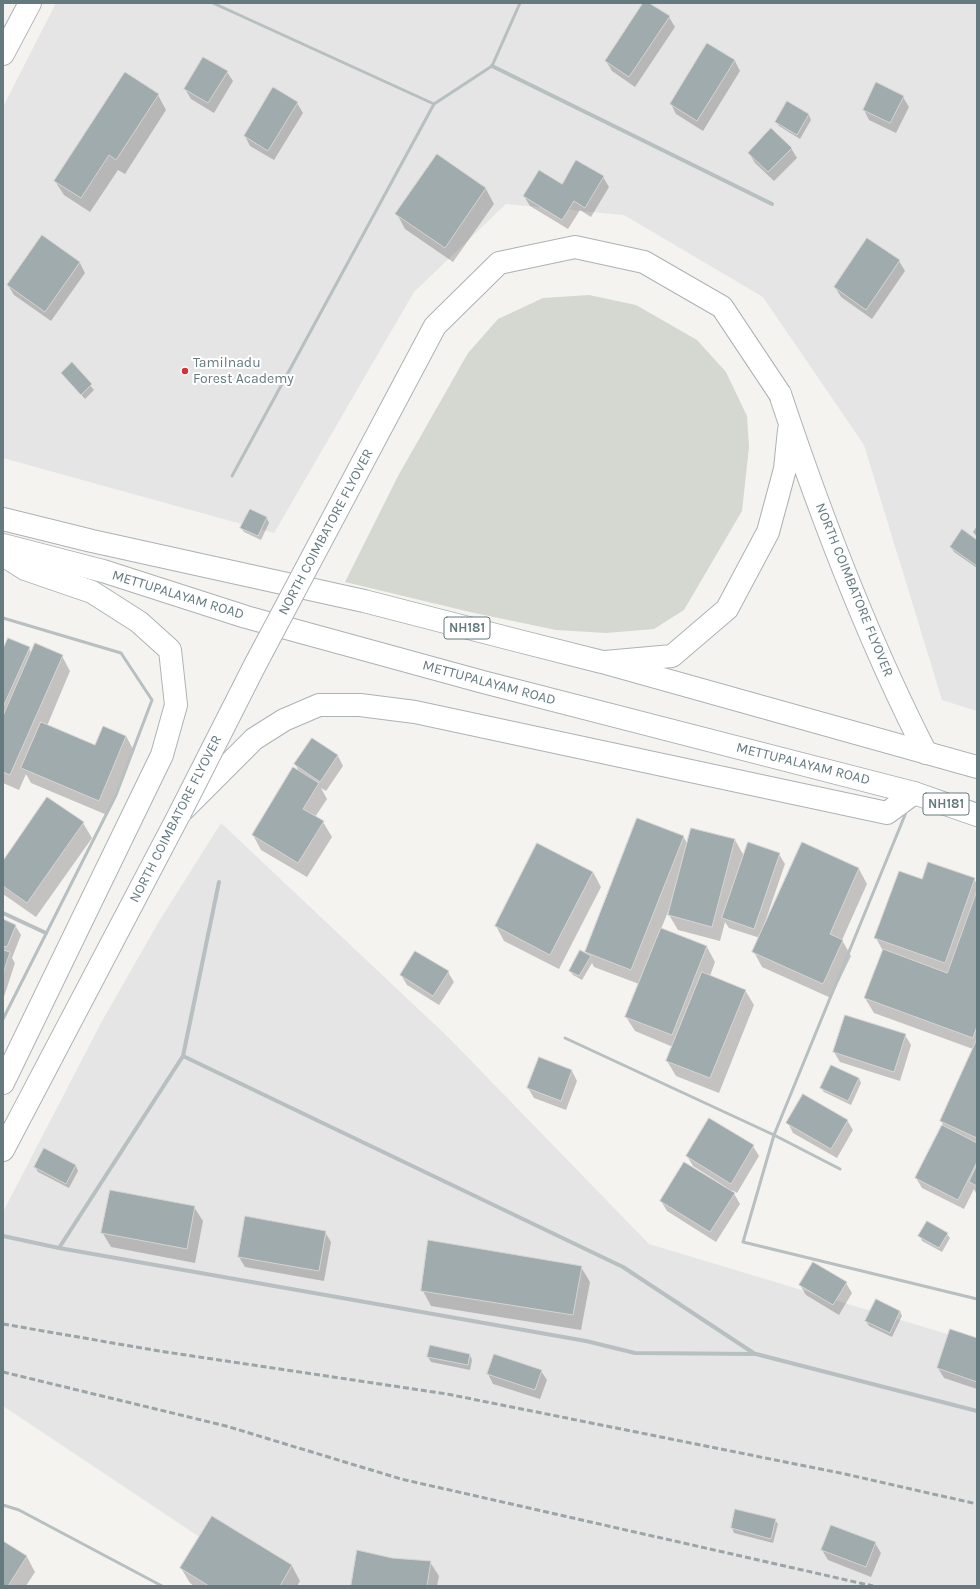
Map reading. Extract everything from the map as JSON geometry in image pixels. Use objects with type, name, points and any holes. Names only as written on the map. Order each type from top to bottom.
[{"type":"main road","points":[[3,54],[30,3]]},
{"type":"main road","name":"NORTH COIMBATORE FLYOVER","points":[[3,1150],[180,813],[255,665],[435,326],[499,263],[575,247],[644,262],[722,307],[780,394],[840,561],[883,664],[926,753]]},
{"type":"main road","name":"NORTH COIMBATORE FLYOVER","points":[[602,662],[672,656],[727,609],[768,532],[785,468],[790,423]]},
{"type":"main road","name":"METTUPALAYAM ROAD","points":[[3,519],[92,541],[364,601],[602,662],[977,768]]},
{"type":"main road","name":"METTUPALAYAM ROAD","points":[[3,545],[102,571],[246,616],[483,682],[911,800],[977,815]]},
{"type":"main road","points":[[3,555],[25,569],[92,592],[139,622],[170,650],[176,705],[162,755],[3,1083]]},
{"type":"main road","points":[[180,813],[254,739],[284,720],[319,705],[360,705],[415,712],[887,813],[911,800]]},
{"type":"street","points":[[492,66],[772,204]]},
{"type":"street","points":[[59,1248],[183,1056],[219,882]]},
{"type":"street","points":[[3,914],[46,933]]},
{"type":"street","points":[[183,1056],[623,1267],[756,1354]]},
{"type":"street","points":[[3,1236],[59,1248],[586,1342],[635,1353],[756,1354],[977,1411]]},
{"type":"lane","points":[[213,3],[434,104]]},
{"type":"lane","points":[[232,476],[434,104],[492,66],[520,3]]},
{"type":"lane","points":[[3,618],[121,653],[152,700],[116,795],[3,1019]]},
{"type":"lane","points":[[911,800],[774,1135],[743,1242],[977,1299]]},
{"type":"lane","points":[[565,1038],[774,1135],[840,1169]]},
{"type":"lane","points":[[3,1505],[19,1510],[162,1586]]},
{"type":"shaded area","name":"Tamilnadu Forest Academy","points":[[56,3],[977,3],[977,711],[942,700],[864,445],[763,297],[624,215],[506,204],[414,292],[274,533],[3,458],[3,107]]},
{"type":"shaded area","points":[[589,295],[636,305],[697,340],[726,372],[747,416],[749,447],[742,511],[684,610],[654,629],[606,633],[556,630],[470,612],[345,582],[398,476],[468,353],[498,319],[543,298]]},
{"type":"shaded area","points":[[221,823],[448,1037],[649,1244],[977,1343],[977,1586],[273,1586],[3,1406],[3,1212],[101,1023],[158,923]]},
{"type":"building","points":[[643,3],[649,3],[670,16],[629,77],[605,61]]},
{"type":"building","points":[[707,43],[735,60],[697,121],[670,104]]},
{"type":"building","points":[[203,57],[228,71],[208,103],[184,89]]},
{"type":"building","points":[[125,72],[159,94],[116,160],[109,155],[81,198],[54,181]]},
{"type":"building","points":[[876,82],[904,96],[890,123],[863,110]]},
{"type":"building","points":[[273,87],[298,102],[268,151],[244,136]]},
{"type":"building","points":[[787,101],[809,114],[797,135],[775,122]]},
{"type":"building","points":[[771,128],[792,148],[768,172],[748,153]]},
{"type":"building","points":[[437,154],[486,188],[445,248],[395,214]]},
{"type":"building","points":[[576,160],[604,176],[585,208],[574,201],[562,220],[523,196],[539,170],[562,184]]},
{"type":"building","points":[[42,235],[80,262],[45,312],[7,285]]},
{"type":"building","points":[[867,238],[900,260],[866,310],[834,287]]},
{"type":"building","points":[[72,362],[92,384],[81,395],[61,373]]},
{"type":"building","points":[[250,509],[267,517],[258,536],[240,528]]},
{"type":"building","points":[[962,529],[977,540],[977,566],[950,547]]},
{"type":"building","points":[[8,638],[30,647],[3,707],[3,649]]},
{"type":"building","points":[[35,643],[63,655],[10,775],[3,772],[3,716]]},
{"type":"building","points":[[41,722],[95,745],[103,726],[126,736],[99,801],[21,768]]},
{"type":"building","points":[[312,738],[338,755],[320,782],[294,764]]},
{"type":"building","points":[[293,767],[319,783],[303,809],[324,821],[298,863],[252,835]]},
{"type":"building","points":[[47,797],[84,822],[27,903],[3,886],[3,861]]},
{"type":"building","points":[[637,818],[684,836],[631,970],[585,952]]},
{"type":"building","points":[[691,828],[735,839],[712,927],[668,915]]},
{"type":"building","points":[[748,842],[780,853],[754,929],[722,918]]},
{"type":"building","points":[[802,842],[859,868],[830,934],[843,940],[823,984],[752,952]]},
{"type":"building","points":[[537,843],[593,872],[550,955],[495,926]]},
{"type":"building","points":[[928,862],[975,878],[945,963],[874,938],[899,871],[922,879]]},
{"type":"building","points":[[977,891],[977,1026],[973,1038],[864,998],[883,949],[947,973]]},
{"type":"building","points":[[3,919],[16,925],[7,947],[3,946]]},
{"type":"building","points":[[661,928],[707,946],[672,1035],[625,1017]]},
{"type":"building","points":[[3,950],[10,952],[3,974]]},
{"type":"building","points":[[580,950],[591,956],[579,976],[569,971]]},
{"type":"building","points":[[415,951],[449,971],[433,996],[400,975]]},
{"type":"building","points":[[702,972],[746,990],[710,1078],[666,1061]]},
{"type":"building","points":[[845,1015],[906,1034],[894,1072],[833,1052]]},
{"type":"building","points":[[977,1039],[977,1138],[940,1121]]},
{"type":"building","points":[[539,1057],[572,1070],[561,1101],[527,1088]]},
{"type":"building","points":[[831,1065],[859,1078],[848,1101],[820,1088]]},
{"type":"building","points":[[803,1094],[848,1120],[831,1149],[786,1123]]},
{"type":"building","points":[[709,1118],[754,1145],[731,1184],[686,1156]]},
{"type":"building","points":[[942,1125],[977,1143],[977,1162],[958,1200],[915,1178]]},
{"type":"building","points":[[44,1148],[76,1165],[66,1184],[34,1167]]},
{"type":"building","points":[[684,1162],[735,1193],[710,1232],[660,1201]]},
{"type":"building","points":[[977,1165],[977,1186],[969,1182]]},
{"type":"building","points":[[110,1190],[195,1206],[187,1249],[101,1233]]},
{"type":"building","points":[[245,1216],[326,1231],[319,1271],[238,1257]]},
{"type":"building","points":[[927,1221],[948,1233],[939,1248],[918,1236]]},
{"type":"building","points":[[428,1240],[582,1266],[573,1315],[421,1291]]},
{"type":"building","points":[[813,1262],[847,1282],[833,1305],[799,1285]]},
{"type":"building","points":[[876,1299],[900,1311],[890,1333],[865,1321]]},
{"type":"building","points":[[950,1329],[977,1338],[977,1382],[937,1368]]},
{"type":"building","points":[[430,1345],[470,1354],[468,1365],[427,1357]]},
{"type":"building","points":[[494,1354],[542,1370],[535,1390],[487,1374]]},
{"type":"building","points":[[735,1509],[776,1519],[771,1539],[731,1528]]},
{"type":"building","points":[[212,1516],[292,1565],[280,1586],[209,1586],[180,1568]]},
{"type":"building","points":[[831,1525],[876,1542],[866,1567],[821,1550]]},
{"type":"building","points":[[3,1541],[27,1556],[8,1586],[3,1586]]},
{"type":"building","points":[[357,1550],[392,1558],[431,1561],[427,1586],[351,1586]]},
{"type":"railway","points":[[3,1324],[159,1351],[447,1394],[845,1474],[977,1504]]},
{"type":"railway","points":[[3,1372],[226,1426],[401,1479],[873,1586]]},
{"type":"place","name":"Tamilnadu Forest Academy","points":[[185,371]]}]
